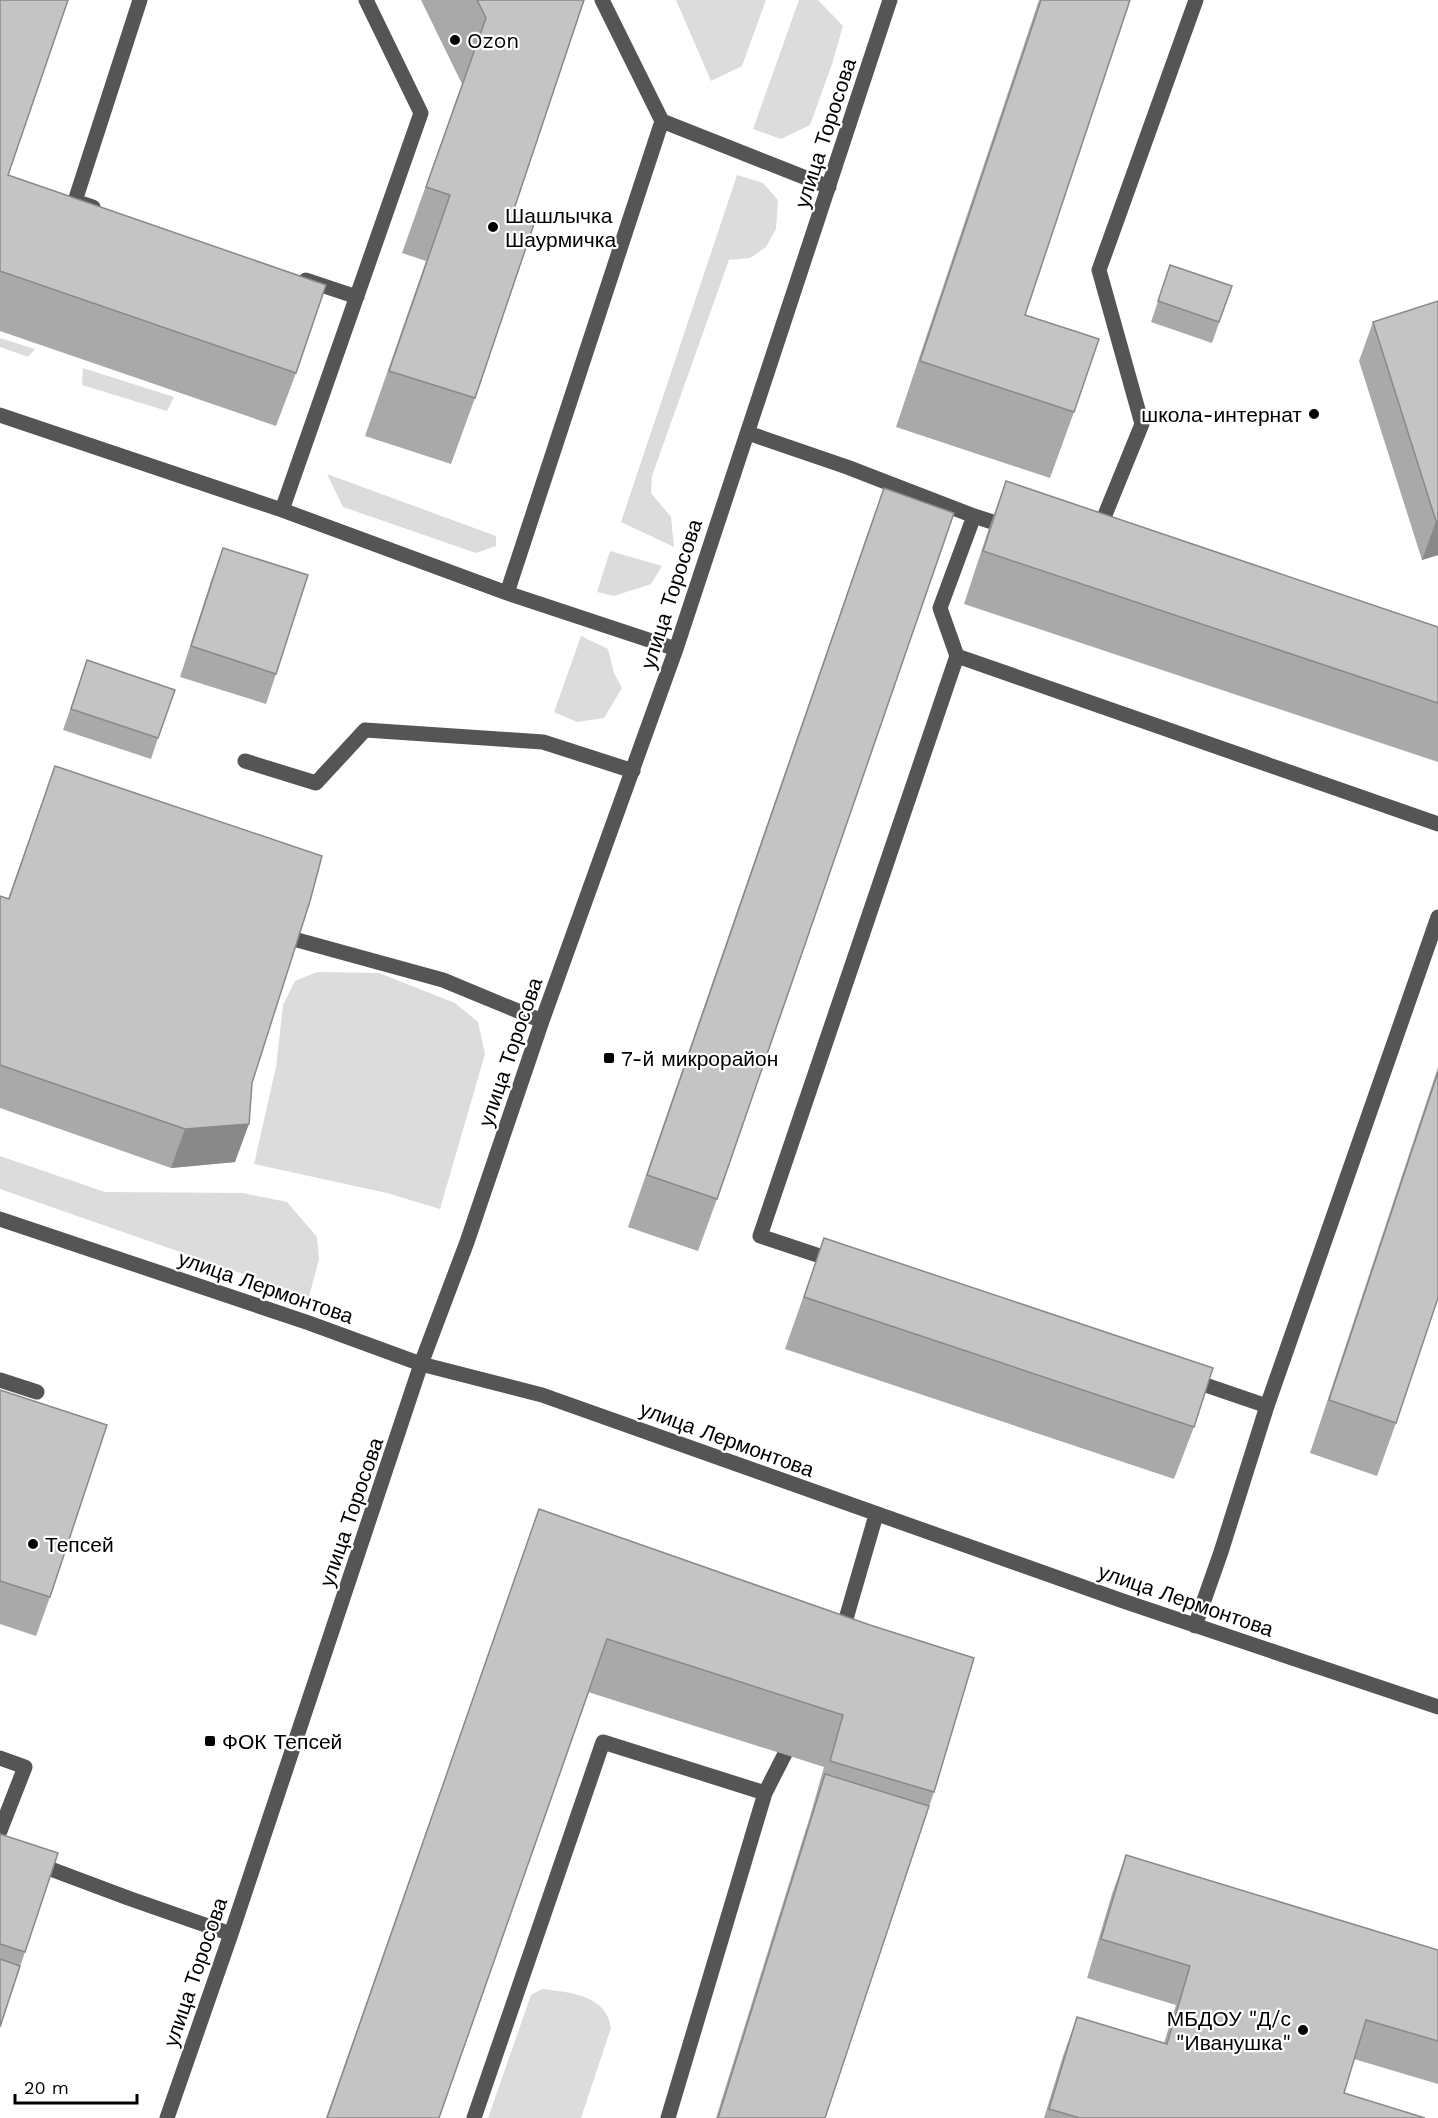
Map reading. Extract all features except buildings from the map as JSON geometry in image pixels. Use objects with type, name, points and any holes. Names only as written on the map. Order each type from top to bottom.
[{"type":"street","points":[[109,212],[75,201],[140,0]]},
{"type":"street","points":[[282,510],[421,113],[366,0]]},
{"type":"street","points":[[602,0],[662,122],[829,187]]},
{"type":"street","name":"улица Торосова","points":[[167,2118],[231,1934],[421,1364],[467,1242],[542,1021],[676,649],[890,0]]},
{"type":"street","points":[[1094,542],[1142,424],[1099,270],[1196,0]]},
{"type":"street","points":[[507,592],[662,122]]},
{"type":"street","points":[[289,274],[357,297]]},
{"type":"street","points":[[0,415],[282,510],[507,592],[676,649]]},
{"type":"street","points":[[748,434],[847,467],[974,516],[1026,533]]},
{"type":"street","points":[[850,1266],[760,1236],[957,656],[940,608],[974,516]]},
{"type":"street","points":[[957,656],[1438,824]]},
{"type":"street","points":[[245,761],[316,783],[365,730],[543,742],[633,771]]},
{"type":"street","points":[[1195,1626],[1267,1406],[1438,917]]},
{"type":"street","points":[[265,931],[443,980],[542,1021]]},
{"type":"street","name":"улица Лермонтова","points":[[0,1219],[309,1323],[421,1364],[542,1395],[876,1515],[1195,1626],[1438,1707]]},
{"type":"street","points":[[1177,1375],[1267,1406]]},
{"type":"street","points":[[0,1380],[36,1392]]},
{"type":"street","points":[[838,1645],[876,1515]]},
{"type":"street","points":[[668,2118],[765,1793],[802,1720]]},
{"type":"street","points":[[474,2118],[603,1742],[765,1793]]},
{"type":"street","points":[[0,1758],[25,1767],[0,1832]]},
{"type":"street","points":[[0,1850],[231,1934]]},
{"type":"shaded area","points":[[676,0],[766,0],[742,66],[711,81]]},
{"type":"shaded area","points":[[799,0],[818,0],[843,26],[810,125],[781,139],[753,129]]},
{"type":"shaded area","points":[[737,175],[763,183],[778,200],[776,229],[766,247],[750,258],[729,260],[652,476],[651,493],[671,517],[674,547],[621,522]]},
{"type":"shaded area","points":[[0,338],[35,349],[28,357],[0,347]]},
{"type":"shaded area","points":[[83,368],[174,397],[167,411],[82,385]]},
{"type":"shaded area","points":[[327,474],[496,536],[496,546],[476,553],[343,507]]},
{"type":"shaded area","points":[[610,551],[662,566],[651,584],[614,596],[597,592]]},
{"type":"shaded area","points":[[581,636],[608,649],[614,673],[622,688],[604,718],[577,722],[554,712]]},
{"type":"shaded area","points":[[317,972],[379,973],[455,1003],[478,1022],[485,1054],[440,1209],[387,1193],[254,1164],[276,1067],[283,1005],[295,981]]},
{"type":"shaded area","points":[[0,1156],[105,1192],[243,1193],[287,1202],[317,1237],[319,1259],[309,1297],[0,1189]]},
{"type":"shaded area","points":[[542,1989],[585,1997],[602,2008],[608,2017],[611,2028],[581,2118],[488,2118],[531,1995]]},
{"type":"place","name":"Ozon","points":[[455,40]]},
{"type":"place","name":"Шашлычка Шаурмичка","points":[[493,227]]},
{"type":"place","name":"школа-интернат","points":[[1314,414]]},
{"type":"place","name":"7-й микрорайон","points":[[609,1058]]},
{"type":"place","name":"Тепсей","points":[[33,1544]]},
{"type":"place","name":"ФОК Тепсей","points":[[210,1741]]},
{"type":"place","name":"МБДОУ \"Д/с \"Иванушка\"","points":[[1303,2030]]}]
